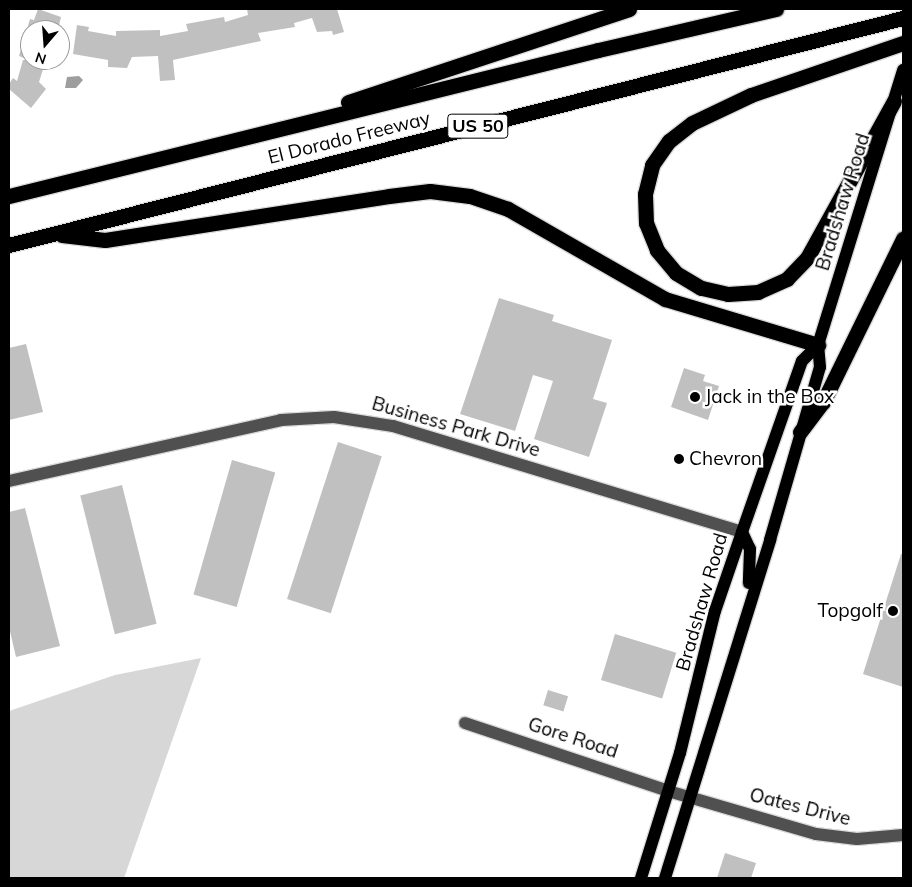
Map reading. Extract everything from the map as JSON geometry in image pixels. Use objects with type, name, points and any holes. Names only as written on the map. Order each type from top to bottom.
[{"type":"highway","points":[[240,138],[629,9]]},
{"type":"highway","name":"El Dorado Freeway","points":[[9,196],[240,138],[776,9]]},
{"type":"highway","name":"El Dorado Freeway","points":[[9,245],[903,18]]},
{"type":"highway","points":[[894,102],[807,258],[787,279],[758,292],[728,294],[701,288],[676,273],[657,250],[646,223],[645,194],[652,166],[669,141],[692,123],[751,95],[903,43]]},
{"type":"highway","points":[[53,233],[105,240],[430,191],[470,196],[508,209],[665,299],[818,345]]},
{"type":"highway","points":[[800,432],[823,402],[903,239]]},
{"type":"main road","name":"Bradshaw Road","points":[[665,878],[820,367],[818,345],[903,70]]},
{"type":"main road","name":"Bradshaw Road","points":[[641,878],[668,791],[716,611],[742,532],[802,361],[818,345]]},
{"type":"main road","points":[[740,630],[752,565],[749,544],[742,532]]},
{"type":"street","name":"Business Park Drive","points":[[9,481],[281,420],[334,417],[393,426],[742,532]]},
{"type":"street","name":"Gore Road","points":[[465,723],[690,797]]},
{"type":"street","name":"Oates Drive","points":[[690,797],[816,834],[857,839],[903,835]]},
{"type":"shaded area","points":[[79,76],[83,80],[76,88],[65,88],[67,77]]},
{"type":"shaded area","points":[[201,658],[124,878],[9,878],[9,711],[115,675]]},
{"type":"building","points":[[38,9],[61,17],[60,20],[34,20]]},
{"type":"building","points":[[247,9],[337,9],[344,32],[333,35],[332,31],[317,32],[312,18],[294,23],[295,27],[258,33],[261,41],[173,60],[175,80],[160,81],[158,56],[132,57],[127,68],[108,67],[108,60],[73,54],[77,25],[89,27],[88,31],[116,36],[116,31],[160,30],[160,36],[188,31],[186,24],[224,17],[225,22],[248,15]]},
{"type":"building","points":[[20,70],[43,70],[39,82],[46,89],[31,108],[9,89],[9,84],[13,78],[17,81]]},
{"type":"building","points":[[499,298],[554,315],[552,321],[612,340],[593,399],[607,403],[589,457],[534,439],[553,381],[533,375],[515,431],[460,414]]},
{"type":"building","points":[[26,344],[43,412],[9,420],[9,348]]},
{"type":"building","name":"Jack in the Box","points":[[684,368],[705,375],[703,381],[719,386],[708,420],[671,407]]},
{"type":"building","points":[[338,442],[382,456],[331,613],[287,599]]},
{"type":"building","points":[[232,460],[275,472],[237,607],[193,595]]},
{"type":"building","points":[[122,485],[157,624],[115,634],[80,495]]},
{"type":"building","points":[[25,508],[60,646],[16,657],[9,627],[9,512]]},
{"type":"building","name":"Topgolf","points":[[901,554],[903,554],[903,687],[863,674]]},
{"type":"building","points":[[615,634],[676,653],[662,699],[601,680]]},
{"type":"building","points":[[548,690],[568,696],[563,711],[543,705]]},
{"type":"building","points":[[725,853],[756,863],[751,878],[717,878]]},
{"type":"place","name":"Jack in the Box","points":[[695,397]]},
{"type":"place","name":"Chevron","points":[[679,459]]},
{"type":"place","name":"Topgolf","points":[[893,611]]}]
